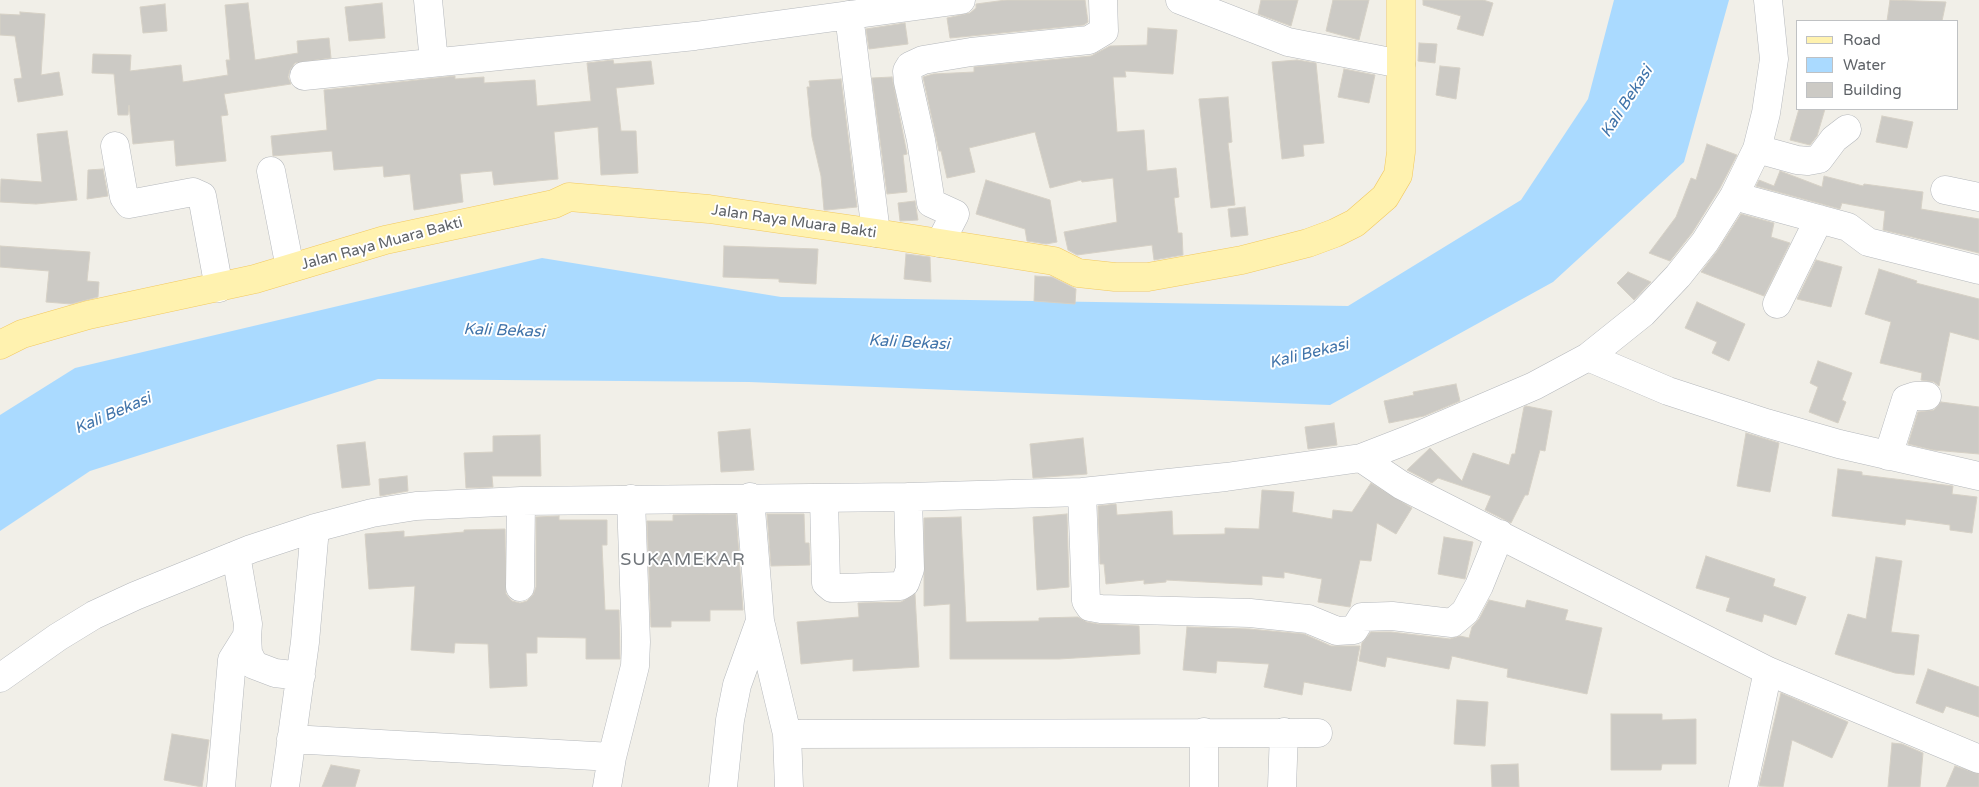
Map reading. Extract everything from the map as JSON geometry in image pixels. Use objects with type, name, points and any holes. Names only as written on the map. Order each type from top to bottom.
[{"type":"main road","name":"Jalan Raya Muara Bakti","points":[[0,345],[22,334],[88,315],[219,288],[385,240],[554,204],[569,197],[709,210],[876,233],[1054,261],[1078,273],[1131,277],[1179,272],[1242,260],[1308,243],[1335,233],[1355,224],[1374,209],[1385,197],[1398,175],[1402,130],[1401,0]]},
{"type":"street","points":[[428,0],[434,62]]},
{"type":"street","points":[[304,76],[695,36],[961,0]]},
{"type":"street","points":[[940,243],[955,214],[931,202],[921,140],[908,82],[907,71],[910,66],[923,60],[980,51],[1089,40],[1104,31],[1103,0]]},
{"type":"street","points":[[1180,0],[1288,42],[1401,64]]},
{"type":"street","points":[[0,678],[58,637],[94,615],[135,596],[236,555],[315,528],[372,513],[416,506],[521,502],[750,497],[908,497],[1082,492],[1226,477],[1361,458],[1497,403],[1588,357],[1643,313],[1678,276],[1705,242],[1734,196],[1757,149],[1766,113],[1774,59],[1768,0]]},
{"type":"street","points":[[849,15],[876,233]]},
{"type":"street","points":[[1757,149],[1797,160],[1819,160],[1834,139],[1847,129]]},
{"type":"street","points":[[115,146],[124,197],[129,204],[193,192],[202,196],[219,288]]},
{"type":"street","points":[[270,171],[290,268]]},
{"type":"street","points":[[1945,190],[1979,197]]},
{"type":"street","points":[[1734,196],[1848,227],[1868,242],[1979,270]]},
{"type":"street","points":[[1776,304],[1819,219]]},
{"type":"street","points":[[1588,357],[1668,391],[1766,423],[1888,456],[1979,476]]},
{"type":"street","points":[[1888,456],[1906,399],[1915,396],[1927,396]]},
{"type":"street","points":[[1361,458],[1401,485],[1768,671],[1979,759]]},
{"type":"street","points":[[1082,492],[1086,601],[1090,607],[1101,609],[1250,613],[1308,619],[1337,631],[1354,630],[1362,617],[1392,616],[1452,624],[1465,612],[1470,603],[1500,534]]},
{"type":"street","points":[[750,497],[760,621],[787,734],[789,787]]},
{"type":"street","points":[[824,498],[826,583],[832,588],[843,588],[900,586],[905,583],[910,569],[908,497]]},
{"type":"street","points":[[607,787],[612,757],[635,666],[636,642],[631,499]]},
{"type":"street","points":[[520,587],[521,502]]},
{"type":"street","points":[[285,787],[301,676],[315,528]]},
{"type":"street","points":[[236,555],[248,624],[248,654],[254,665],[274,674],[301,676]]},
{"type":"street","points":[[723,787],[730,720],[737,685],[760,621]]},
{"type":"street","points":[[221,787],[232,660],[247,636]]},
{"type":"street","points":[[1743,787],[1768,671]]},
{"type":"street","points":[[1204,732],[1204,787]]},
{"type":"street","points":[[1282,787],[1284,732]]},
{"type":"street","points":[[787,734],[1318,733]]},
{"type":"street","points":[[291,740],[612,757]]},
{"type":"water","name":"Kali Bekasi","points":[[1614,0],[1729,0],[1684,162],[1553,282],[1330,405],[749,382],[378,379],[90,471],[0,531],[0,415],[75,368],[542,258],[781,297],[1348,306],[1521,200],[1588,99]]},
{"type":"building","points":[[1006,0],[1085,0],[1088,22],[1084,25],[950,38],[947,18],[970,13],[976,8],[976,4]]},
{"type":"building","points":[[1261,0],[1298,0],[1291,26],[1258,14]]},
{"type":"building","points":[[1333,0],[1369,0],[1359,40],[1326,31]]},
{"type":"building","points":[[1423,0],[1483,0],[1493,3],[1483,36],[1457,29],[1461,16],[1423,5]]},
{"type":"building","points":[[1890,0],[1946,2],[1942,20],[1887,20]]},
{"type":"building","points":[[248,3],[255,60],[298,53],[297,41],[329,38],[331,58],[295,63],[288,77],[291,84],[224,94],[228,115],[221,116],[226,161],[176,166],[174,140],[133,144],[129,105],[128,115],[118,115],[114,74],[92,73],[93,54],[131,55],[130,71],[181,65],[183,82],[228,75],[226,60],[230,60],[225,5]]},
{"type":"building","points":[[382,3],[385,38],[349,41],[345,7]]},
{"type":"building","points":[[165,4],[167,31],[143,33],[140,7]]},
{"type":"building","points":[[20,12],[45,14],[41,75],[59,72],[63,95],[18,102],[14,79],[22,78],[15,36],[0,35],[0,14],[20,15]]},
{"type":"building","points":[[905,23],[908,44],[869,49],[866,29]]},
{"type":"building","points":[[1148,28],[1177,30],[1173,74],[1125,71],[1126,77],[1113,77],[1117,132],[1144,130],[1147,171],[1176,168],[1179,197],[1174,198],[1178,233],[1182,233],[1183,255],[1154,260],[1152,245],[1077,255],[1068,250],[1064,232],[1117,222],[1113,178],[1082,182],[1081,180],[1050,188],[1035,132],[969,148],[975,172],[947,178],[941,151],[939,151],[923,77],[933,74],[974,72],[974,67],[1091,56],[1110,46],[1147,45]]},
{"type":"building","points":[[1419,43],[1437,44],[1435,63],[1418,61]]},
{"type":"building","points":[[613,60],[614,64],[651,61],[654,84],[616,88],[621,131],[636,131],[638,173],[601,175],[598,127],[554,132],[558,179],[494,185],[492,171],[460,174],[463,202],[414,210],[410,174],[384,177],[383,166],[334,170],[332,151],[273,156],[271,136],[327,130],[324,90],[455,76],[455,79],[484,77],[484,83],[535,80],[537,106],[591,101],[587,63]]},
{"type":"building","points":[[1297,60],[1316,63],[1324,143],[1303,145],[1304,156],[1282,159],[1272,62]]},
{"type":"building","points":[[1440,66],[1460,68],[1456,99],[1436,95]]},
{"type":"building","points":[[1344,69],[1375,75],[1369,103],[1338,97]]},
{"type":"building","points":[[892,77],[907,154],[903,155],[907,192],[887,194],[872,78]]},
{"type":"building","points":[[841,79],[857,207],[824,210],[821,176],[812,137],[807,87],[810,87],[809,81]]},
{"type":"building","points":[[1228,97],[1232,142],[1228,143],[1235,205],[1211,208],[1199,99]]},
{"type":"building","points":[[1799,110],[1825,110],[1817,136],[1810,145],[1790,140]]},
{"type":"building","points":[[1882,116],[1913,122],[1907,148],[1876,142]]},
{"type":"building","points":[[67,131],[77,200],[36,204],[0,202],[1,179],[42,182],[37,134]]},
{"type":"building","points":[[1707,144],[1737,155],[1720,188],[1692,233],[1670,261],[1649,253],[1676,217],[1691,178],[1696,180]]},
{"type":"building","points":[[103,169],[108,196],[87,199],[88,170]]},
{"type":"building","points":[[1780,171],[1822,187],[1824,176],[1863,186],[1864,184],[1923,192],[1921,209],[1979,219],[1979,253],[1883,230],[1885,211],[1842,203],[1840,209],[1756,186],[1759,180],[1774,186]]},
{"type":"building","points":[[986,180],[1050,200],[1057,242],[1046,244],[1027,241],[1025,229],[976,214]]},
{"type":"building","points":[[915,201],[918,220],[900,221],[898,203]]},
{"type":"building","points":[[1245,207],[1248,235],[1231,237],[1228,209]]},
{"type":"building","points":[[1741,214],[1774,223],[1771,237],[1790,243],[1764,296],[1701,272],[1718,250]]},
{"type":"building","points":[[0,246],[90,252],[87,281],[99,282],[98,297],[71,304],[46,302],[49,271],[0,267]]},
{"type":"building","points":[[724,246],[818,249],[816,284],[779,282],[779,279],[723,277]]},
{"type":"building","points":[[906,254],[930,257],[931,282],[904,279]]},
{"type":"building","points":[[1816,260],[1842,267],[1831,307],[1797,299]]},
{"type":"building","points":[[1879,269],[1917,281],[1916,283],[1979,299],[1979,340],[1950,332],[1939,386],[1934,382],[1921,380],[1922,373],[1880,363],[1891,322],[1865,314]]},
{"type":"building","points":[[1628,272],[1651,282],[1634,300],[1617,283]]},
{"type":"building","points":[[1035,276],[1052,277],[1076,289],[1075,304],[1034,301]]},
{"type":"building","points":[[1697,302],[1745,324],[1729,361],[1712,353],[1717,342],[1685,328]]},
{"type":"building","points":[[1818,361],[1852,373],[1842,400],[1846,402],[1838,423],[1809,412],[1818,387],[1810,383]]},
{"type":"building","points":[[1456,384],[1460,401],[1424,416],[1389,423],[1384,401],[1414,395],[1413,392]]},
{"type":"building","points":[[1941,402],[1979,407],[1979,454],[1933,450],[1908,444],[1918,412],[1934,410]]},
{"type":"building","points":[[1524,407],[1552,411],[1545,451],[1540,450],[1528,495],[1525,495],[1511,523],[1485,510],[1491,496],[1438,478],[1432,483],[1407,470],[1430,448],[1462,481],[1473,453],[1509,465],[1512,454],[1515,454]]},
{"type":"building","points":[[1334,423],[1337,445],[1308,449],[1305,427]]},
{"type":"building","points":[[750,429],[754,470],[721,472],[718,432]]},
{"type":"building","points":[[1746,433],[1779,443],[1770,492],[1737,486]]},
{"type":"building","points":[[540,435],[541,476],[492,476],[493,487],[466,488],[464,453],[493,452],[493,436]]},
{"type":"building","points":[[1083,438],[1087,474],[1033,478],[1030,444]]},
{"type":"building","points":[[365,442],[370,485],[342,488],[337,445]]},
{"type":"building","points":[[1838,469],[1862,472],[1862,475],[1953,486],[1952,494],[1977,497],[1972,533],[1950,530],[1950,525],[1906,519],[1905,525],[1832,516]]},
{"type":"building","points":[[407,476],[408,491],[380,496],[379,479]]},
{"type":"building","points":[[1371,483],[1412,508],[1396,534],[1377,523],[1371,561],[1360,560],[1350,607],[1318,602],[1322,579],[1284,572],[1284,578],[1262,576],[1262,585],[1166,580],[1166,582],[1144,584],[1144,580],[1106,584],[1104,564],[1100,564],[1098,506],[1116,504],[1117,515],[1172,511],[1173,535],[1225,534],[1225,528],[1259,529],[1262,490],[1294,492],[1292,512],[1332,519],[1333,510],[1352,512]]},
{"type":"building","points":[[736,514],[743,610],[710,610],[710,621],[671,621],[671,627],[651,627],[647,521],[673,521],[673,515]]},
{"type":"building","points":[[767,514],[804,514],[805,543],[809,543],[810,565],[771,566]]},
{"type":"building","points":[[1067,514],[1069,587],[1037,590],[1033,517]]},
{"type":"building","points":[[559,516],[559,520],[607,520],[607,545],[602,545],[605,610],[619,610],[620,659],[586,659],[586,638],[537,637],[537,653],[526,653],[527,686],[490,688],[488,644],[455,643],[454,653],[411,650],[415,586],[369,589],[365,534],[404,531],[404,537],[464,532],[464,530],[505,529],[506,594],[512,601],[520,603],[527,601],[533,595],[536,587],[536,517]]},
{"type":"building","points":[[961,517],[966,622],[1039,621],[1039,618],[1078,617],[1087,622],[1098,624],[1139,626],[1140,654],[1059,659],[950,659],[950,604],[924,606],[924,518]]},
{"type":"building","points":[[1444,537],[1473,542],[1465,579],[1438,574]]},
{"type":"building","points":[[1706,556],[1775,579],[1773,586],[1806,597],[1796,625],[1764,614],[1762,622],[1726,611],[1730,598],[1696,588]]},
{"type":"building","points":[[1876,557],[1902,561],[1891,632],[1919,635],[1914,675],[1895,673],[1835,654],[1848,614],[1866,619]]},
{"type":"building","points":[[915,594],[919,667],[853,671],[853,659],[801,664],[797,622],[859,617],[858,603],[901,602]]},
{"type":"building","points":[[1489,600],[1525,608],[1527,600],[1568,610],[1565,620],[1602,628],[1587,694],[1507,677],[1508,669],[1452,656],[1449,669],[1387,657],[1385,667],[1359,661],[1362,643],[1371,632],[1391,632],[1450,639],[1460,636],[1469,638],[1472,627],[1479,619]]},
{"type":"building","points":[[1187,627],[1249,629],[1304,634],[1331,646],[1360,646],[1351,691],[1304,682],[1302,695],[1264,687],[1269,664],[1217,661],[1216,673],[1183,670]]},
{"type":"building","points":[[1928,669],[1979,687],[1979,717],[1946,706],[1943,713],[1916,703]]},
{"type":"building","points":[[1781,693],[1848,722],[1832,758],[1792,740],[1783,787],[1759,786]]},
{"type":"building","points":[[1457,700],[1488,702],[1485,746],[1454,744]]},
{"type":"building","points":[[1611,714],[1662,714],[1662,720],[1696,719],[1696,764],[1662,764],[1661,770],[1611,770]]},
{"type":"building","points":[[172,734],[209,740],[202,787],[164,780]]},
{"type":"building","points":[[1892,743],[1902,744],[1923,753],[1920,787],[1888,787]]},
{"type":"building","points":[[1518,764],[1519,787],[1492,787],[1491,765]]},
{"type":"building","points":[[331,765],[360,770],[355,787],[322,787]]},
{"type":"building","points":[[1955,766],[1979,774],[1979,787],[1946,787]]},
{"type":"district","name":"SUKAMEKAR","points":[[683,560]]}]
